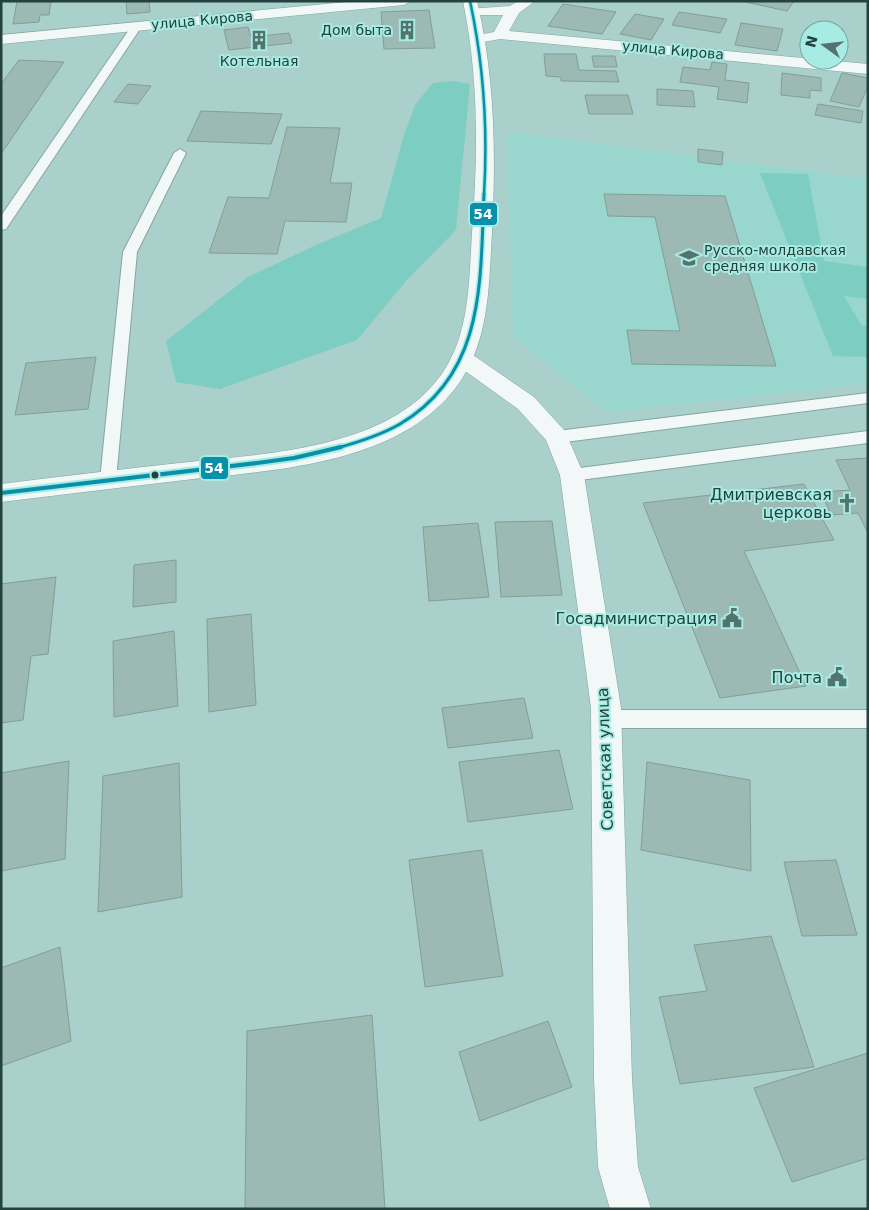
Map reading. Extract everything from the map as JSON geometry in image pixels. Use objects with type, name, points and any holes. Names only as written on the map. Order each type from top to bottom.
[{"type":"street","name":"улица Кирова","points":[[1,40],[404,1]]},
{"type":"street","points":[[500,35],[513,10],[528,1]]},
{"type":"street","points":[[1,493],[308,455],[370,438],[396,426],[429,402],[444,388],[462,358],[471,327],[476,300],[483,221],[486,99],[484,71],[472,7],[513,10]]},
{"type":"street","name":"улица Кирова","points":[[478,39],[500,35],[868,68]]},
{"type":"street","name":"Советская улица","points":[[462,358],[526,403],[558,437],[572,476],[606,708],[613,1079],[618,1166],[631,1209]]},
{"type":"lane","points":[[1,226],[136,26]]},
{"type":"lane","points":[[108,480],[130,252],[180,153]]},
{"type":"lane","points":[[558,437],[868,398]]},
{"type":"lane","points":[[572,476],[868,436]]},
{"type":"lane","points":[[606,719],[868,719]]},
{"type":"shaded area","points":[[452,81],[470,84],[456,230],[406,281],[357,340],[220,389],[176,382],[166,341],[248,277],[316,245],[381,218],[404,135],[415,105],[433,83]]},
{"type":"shaded area","name":"Русско-молдавская средняя школа","points":[[507,132],[868,179],[868,384],[607,412],[513,337]]},
{"type":"shaded area","points":[[760,173],[808,174],[824,261],[868,267],[868,299],[844,296],[862,326],[868,326],[868,357],[833,356]]},
{"type":"building","points":[[17,1],[51,1],[49,15],[40,15],[39,22],[13,24]]},
{"type":"building","points":[[126,1],[149,1],[150,12],[127,14]]},
{"type":"building","points":[[741,1],[794,1],[787,11]]},
{"type":"building","points":[[563,4],[616,12],[602,34],[548,26]]},
{"type":"building","name":"Дом быта","points":[[429,10],[435,48],[384,49],[381,12]]},
{"type":"building","points":[[679,12],[727,19],[720,33],[672,25]]},
{"type":"building","points":[[635,14],[664,19],[651,40],[620,34]]},
{"type":"building","points":[[741,23],[783,29],[777,51],[735,45]]},
{"type":"building","name":"Котельная","points":[[248,27],[251,37],[289,33],[292,43],[229,50],[224,30]]},
{"type":"building","points":[[544,54],[576,54],[579,70],[616,71],[619,82],[561,81],[561,77],[546,76]]},
{"type":"building","points":[[592,56],[615,56],[617,67],[594,67]]},
{"type":"building","points":[[19,60],[64,62],[1,154],[1,84]]},
{"type":"building","points":[[712,62],[727,64],[725,80],[749,83],[747,103],[717,99],[719,87],[680,82],[683,67],[710,70]]},
{"type":"building","points":[[782,73],[821,78],[821,91],[810,90],[810,98],[781,95]]},
{"type":"building","points":[[842,73],[868,78],[868,86],[859,107],[830,101]]},
{"type":"building","points":[[128,84],[151,86],[138,104],[114,102]]},
{"type":"building","points":[[657,89],[693,91],[695,107],[657,105]]},
{"type":"building","points":[[585,95],[628,95],[633,114],[589,114]]},
{"type":"building","points":[[818,104],[863,111],[861,123],[815,115]]},
{"type":"building","points":[[201,111],[282,114],[271,144],[187,141]]},
{"type":"building","points":[[287,127],[340,128],[330,183],[352,183],[346,222],[285,221],[277,254],[209,253],[228,197],[269,198]]},
{"type":"building","points":[[698,149],[723,152],[722,165],[698,162]]},
{"type":"building","points":[[604,194],[725,196],[776,366],[632,364],[627,330],[680,331],[655,217],[608,216]]},
{"type":"building","points":[[96,357],[88,409],[15,415],[26,363]]},
{"type":"building","name":"Дмитриевская церковь","points":[[868,458],[868,533],[858,513],[831,515],[821,492],[850,490],[836,460]]},
{"type":"building","name":"Госадминистрация","points":[[804,484],[834,540],[744,551],[806,686],[720,698],[643,503]]},
{"type":"building","points":[[552,521],[562,595],[501,597],[495,522]]},
{"type":"building","points":[[478,523],[489,597],[429,601],[423,527]]},
{"type":"building","points":[[176,560],[176,602],[133,607],[134,565]]},
{"type":"building","points":[[56,577],[48,654],[31,656],[23,720],[1,723],[1,584]]},
{"type":"building","points":[[251,614],[256,705],[209,712],[207,619]]},
{"type":"building","points":[[174,631],[178,706],[114,717],[113,641]]},
{"type":"building","points":[[524,698],[533,738],[448,748],[442,708]]},
{"type":"building","points":[[559,750],[573,809],[468,822],[459,762]]},
{"type":"building","points":[[69,761],[65,859],[1,871],[1,773]]},
{"type":"building","points":[[647,762],[750,780],[751,871],[641,850]]},
{"type":"building","points":[[179,763],[182,897],[98,912],[103,776]]},
{"type":"building","points":[[482,850],[503,976],[425,987],[409,860]]},
{"type":"building","points":[[836,860],[857,935],[802,936],[784,862]]},
{"type":"building","points":[[771,936],[814,1067],[680,1084],[659,997],[707,991],[694,945]]},
{"type":"building","points":[[60,947],[71,1041],[1,1066],[1,968]]},
{"type":"building","points":[[372,1015],[385,1209],[245,1209],[247,1031]]},
{"type":"building","points":[[548,1021],[572,1087],[480,1121],[459,1052]]},
{"type":"building","points":[[868,1053],[868,1158],[792,1182],[754,1088]]},
{"type":"transit line","name":"54","points":[[1,493],[294,458],[332,450],[368,439],[400,423],[429,403],[453,375],[462,359],[473,324],[478,287],[484,203],[486,116],[477,30],[470,1]]},
{"type":"place","name":"Дом быта","points":[[407,30]]},
{"type":"place","name":"Котельная","points":[[259,40]]},
{"type":"place","name":"Русско-молдавская средняя школа","points":[[689,258]]},
{"type":"place","name":"Дмитриевская церковь","points":[[847,503]]},
{"type":"place","name":"Госадминистрация","points":[[732,618]]},
{"type":"place","name":"Почта","points":[[837,677]]}]
